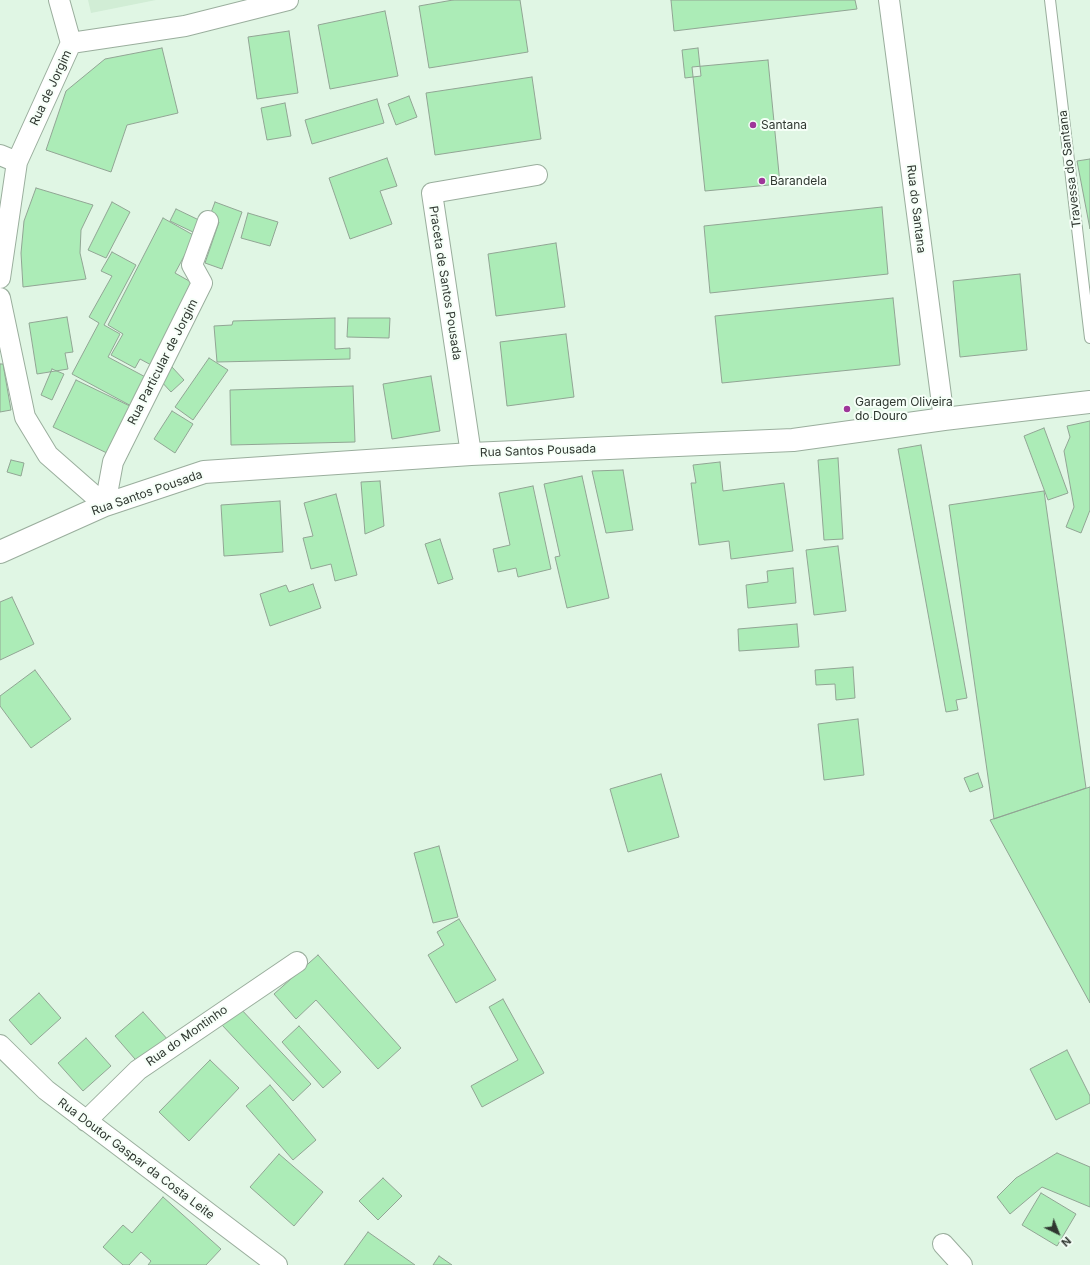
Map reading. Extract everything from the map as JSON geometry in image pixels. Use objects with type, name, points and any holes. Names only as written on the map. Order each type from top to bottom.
[{"type":"street","points":[[59,0],[71,43]]},
{"type":"street","name":"Rua de Jorgim","points":[[0,278],[8,158],[71,43],[185,26],[288,0]]},
{"type":"street","name":"Rua do Santana","points":[[889,0],[944,419]]},
{"type":"street","name":"Praceta de Santos Pousada","points":[[471,454],[432,193],[537,175]]},
{"type":"street","name":"Rua Particular de Jorgim","points":[[106,505],[113,462],[202,283],[192,265],[208,221]]},
{"type":"street","points":[[0,298],[25,417],[48,455],[106,505]]},
{"type":"street","name":"Rua Santos Pousada","points":[[0,552],[106,505],[204,472],[471,454],[793,440],[944,419],[1090,402]]},
{"type":"street","name":"Rua do Montinho","points":[[86,1121],[138,1070],[297,962]]},
{"type":"street","name":"Rua Doutor Gaspar da Costa Leite","points":[[0,1045],[46,1090],[277,1265]]},
{"type":"street","points":[[943,1244],[962,1265]]},
{"type":"lane","name":"Travessa do Santana","points":[[1050,0],[1090,338]]},
{"type":"shaded area","points":[[88,0],[156,0],[91,13]]},
{"type":"building","points":[[453,0],[520,0],[528,52],[429,68],[419,6]]},
{"type":"building","points":[[671,0],[855,0],[857,9],[674,31]]},
{"type":"building","points":[[385,11],[398,76],[330,89],[318,25]]},
{"type":"building","points":[[289,31],[298,93],[257,99],[248,37]]},
{"type":"building","points":[[162,48],[178,113],[127,125],[111,172],[46,150],[66,91],[105,59]]},
{"type":"building","points":[[698,48],[701,76],[685,78],[682,50]]},
{"type":"building","points":[[768,60],[780,184],[705,191],[692,67]]},
{"type":"building","points":[[532,77],[541,139],[435,155],[426,93]]},
{"type":"building","points":[[409,96],[417,117],[396,125],[388,104]]},
{"type":"building","points":[[377,99],[384,123],[312,144],[305,120]]},
{"type":"building","points":[[285,103],[291,136],[267,140],[261,108]]},
{"type":"building","points":[[387,158],[397,186],[380,191],[392,224],[350,239],[329,178]]},
{"type":"building","points":[[1090,159],[1090,229],[1077,161]]},
{"type":"building","points":[[36,188],[93,205],[81,230],[80,253],[86,279],[23,287],[21,253],[24,221]]},
{"type":"building","points":[[112,202],[130,212],[106,258],[88,250]]},
{"type":"building","points":[[215,202],[242,212],[222,269],[205,263],[219,222],[209,218]]},
{"type":"building","points":[[882,207],[888,274],[710,293],[704,226]]},
{"type":"building","points":[[176,209],[201,221],[195,233],[170,221]]},
{"type":"building","points":[[248,213],[278,222],[270,246],[241,238]]},
{"type":"building","points":[[163,218],[195,236],[175,273],[198,286],[153,366],[140,359],[135,368],[111,355],[123,334],[108,325]]},
{"type":"building","points":[[556,243],[565,307],[496,316],[488,254]]},
{"type":"building","points":[[112,252],[136,265],[104,325],[120,334],[108,357],[151,380],[135,408],[72,374],[99,323],[89,317],[112,276],[101,271]]},
{"type":"building","points":[[1020,274],[1027,350],[960,357],[953,281]]},
{"type":"building","points":[[893,298],[900,365],[722,383],[715,316]]},
{"type":"building","points":[[67,317],[73,352],[65,353],[68,369],[37,374],[29,323]]},
{"type":"building","points":[[335,318],[335,349],[350,348],[350,359],[217,362],[214,326],[232,325],[233,321]]},
{"type":"building","points":[[348,318],[390,318],[389,338],[347,337]]},
{"type":"building","points":[[566,334],[574,397],[507,406],[500,342]]},
{"type":"building","points":[[209,358],[228,370],[193,420],[175,407]]},
{"type":"building","points":[[0,364],[3,364],[11,410],[0,412]]},
{"type":"building","points":[[172,367],[184,380],[171,392],[159,379]]},
{"type":"building","points":[[52,369],[64,374],[52,400],[41,395]]},
{"type":"building","points":[[431,376],[440,431],[392,439],[383,384]]},
{"type":"building","points":[[76,380],[134,408],[111,455],[53,427]]},
{"type":"building","points":[[353,386],[355,442],[231,445],[230,390]]},
{"type":"building","points":[[172,411],[193,424],[175,453],[154,439]]},
{"type":"building","points":[[1090,421],[1090,510],[1081,533],[1066,527],[1074,507],[1064,451],[1070,437],[1067,426]]},
{"type":"building","points":[[1044,428],[1068,493],[1048,500],[1024,436]]},
{"type":"building","points":[[921,445],[967,698],[956,700],[958,710],[946,712],[898,449]]},
{"type":"building","points":[[838,458],[843,539],[824,540],[818,460]]},
{"type":"building","points":[[11,460],[24,463],[21,476],[7,472]]},
{"type":"building","points":[[720,462],[723,491],[784,483],[793,551],[731,559],[729,541],[699,545],[691,483],[696,483],[693,465]]},
{"type":"building","points":[[623,470],[633,530],[606,533],[592,471]]},
{"type":"building","points":[[582,476],[609,598],[567,608],[555,557],[560,556],[544,484]]},
{"type":"building","points":[[380,481],[384,526],[365,534],[361,482]]},
{"type":"building","points":[[533,486],[551,569],[518,577],[516,568],[498,572],[493,549],[510,545],[499,493]]},
{"type":"building","points":[[1044,491],[1086,788],[994,819],[949,505]]},
{"type":"building","points":[[336,494],[357,575],[335,581],[331,564],[311,569],[303,538],[313,536],[304,503]]},
{"type":"building","points":[[280,501],[283,552],[224,556],[221,505]]},
{"type":"building","points":[[440,539],[453,579],[438,584],[425,544]]},
{"type":"building","points":[[838,546],[846,611],[814,615],[806,550]]},
{"type":"building","points":[[793,568],[796,603],[748,608],[746,585],[768,582],[767,571]]},
{"type":"building","points":[[313,584],[321,608],[270,626],[260,594],[286,585],[289,592]]},
{"type":"building","points":[[12,597],[34,644],[0,660],[0,602]]},
{"type":"building","points":[[797,624],[799,647],[739,651],[738,629]]},
{"type":"building","points":[[853,667],[855,698],[836,700],[835,684],[816,685],[815,670]]},
{"type":"building","points":[[35,670],[71,719],[31,748],[0,706],[0,696]]},
{"type":"building","points":[[858,719],[864,775],[824,780],[818,724]]},
{"type":"building","points":[[978,773],[983,787],[970,792],[964,778]]},
{"type":"building","points":[[661,774],[679,837],[628,852],[610,789]]},
{"type":"building","points":[[1090,787],[1090,1003],[990,820]]},
{"type":"building","points":[[439,846],[458,917],[433,923],[414,853]]},
{"type":"building","points":[[459,919],[496,980],[456,1003],[428,955],[444,945],[437,932]]},
{"type":"building","points":[[318,955],[401,1048],[378,1069],[316,1000],[296,1019],[274,994]]},
{"type":"building","points":[[39,993],[61,1018],[31,1045],[9,1020]]},
{"type":"building","points":[[503,999],[544,1073],[482,1107],[471,1086],[518,1060],[489,1007]]},
{"type":"building","points":[[240,1008],[311,1084],[293,1101],[222,1025]]},
{"type":"building","points":[[143,1012],[169,1041],[141,1066],[115,1036]]},
{"type":"building","points":[[299,1026],[341,1072],[323,1088],[282,1042]]},
{"type":"building","points":[[86,1038],[111,1066],[83,1091],[58,1063]]},
{"type":"building","points":[[1067,1050],[1090,1096],[1090,1103],[1056,1120],[1030,1069]]},
{"type":"building","points":[[210,1060],[239,1088],[189,1141],[159,1112]]},
{"type":"building","points":[[270,1085],[316,1140],[293,1160],[246,1106]]},
{"type":"building","points":[[1057,1153],[1090,1167],[1090,1207],[1042,1187],[1010,1214],[997,1197],[1016,1178]]},
{"type":"building","points":[[279,1154],[323,1192],[294,1226],[250,1187]]},
{"type":"building","points":[[383,1178],[402,1196],[378,1220],[359,1201]]},
{"type":"building","points":[[1041,1193],[1076,1214],[1057,1246],[1022,1225]]},
{"type":"building","points":[[163,1197],[221,1249],[206,1265],[148,1265],[151,1261],[141,1252],[129,1265],[123,1265],[103,1247],[123,1225],[132,1233]]},
{"type":"building","points":[[368,1232],[415,1265],[344,1265]]},
{"type":"building","points":[[439,1256],[452,1265],[433,1265]]},
{"type":"place","name":"Santana","points":[[753,125]]},
{"type":"place","name":"Barandela","points":[[762,181]]},
{"type":"place","name":"Garagem Oliveira do Douro","points":[[847,409]]}]
